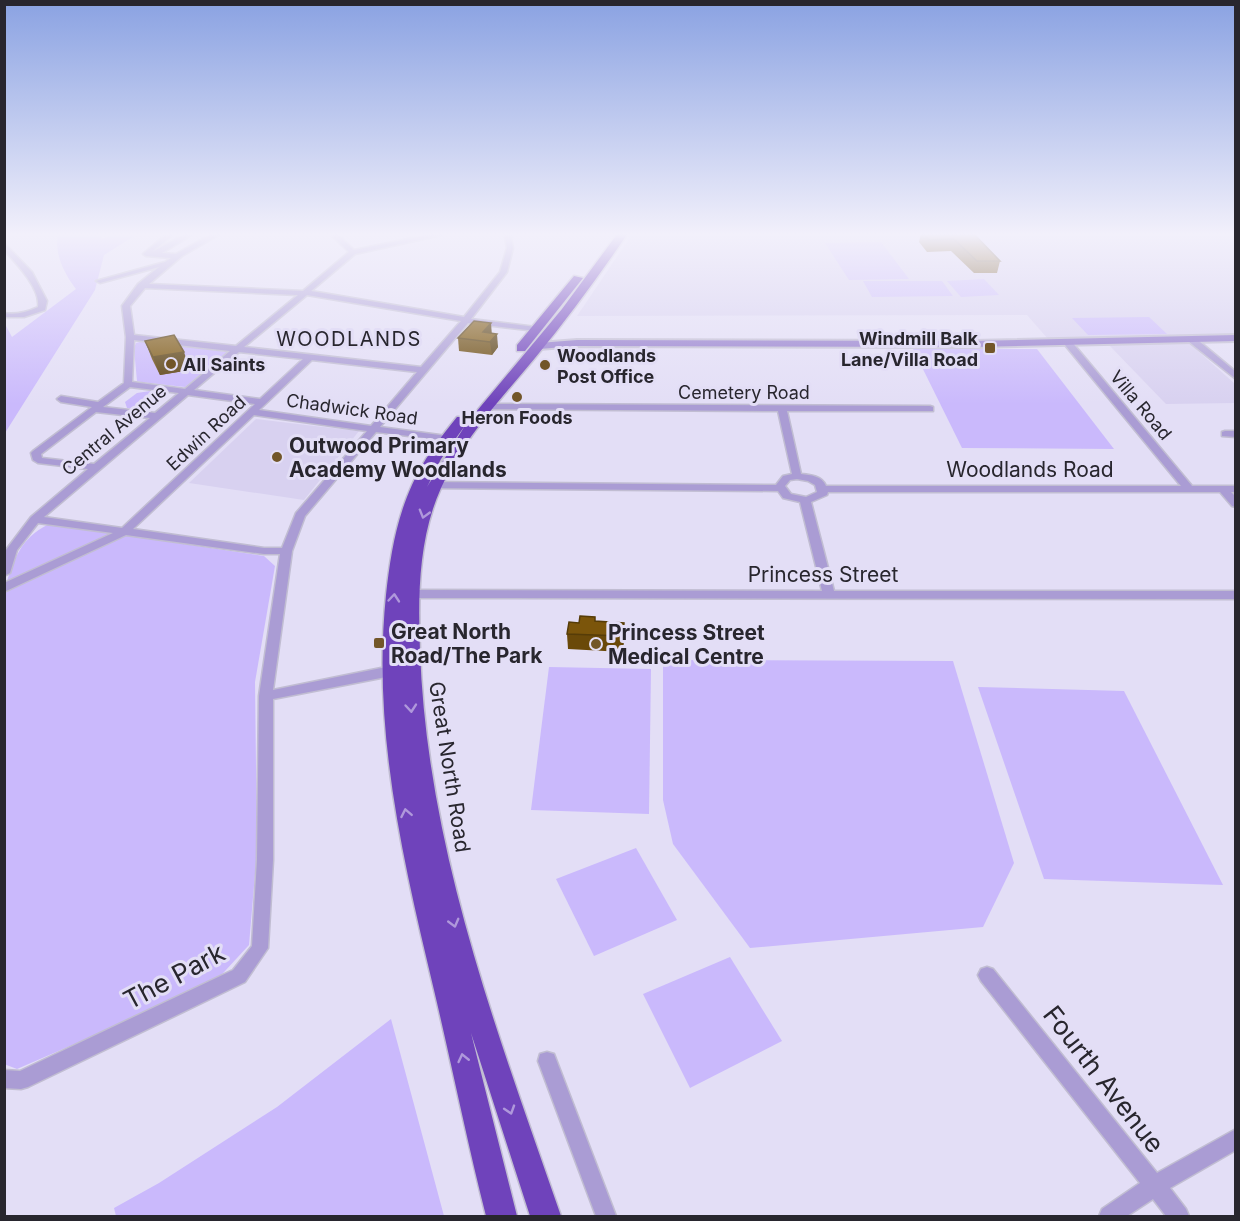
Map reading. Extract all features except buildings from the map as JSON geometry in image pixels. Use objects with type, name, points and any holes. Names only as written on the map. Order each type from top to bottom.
[{"type":"highway","name":"Great North Road","points":[[545,1216],[487,1038],[439,867],[412,718],[408,675],[410,594],[427,485],[541,337],[573,290]]},
{"type":"highway","name":"Great North Road","points":[[501,1216],[405,810],[395,741],[391,633],[403,534],[447,439],[583,290]]},
{"type":"street","points":[[7,315],[32,313],[42,308],[43,301],[37,290]]},
{"type":"street","points":[[128,384],[130,337],[126,306],[138,290]]},
{"type":"street","points":[[235,290],[307,293],[466,320],[577,343],[1068,343],[1236,338]]},
{"type":"street","name":"Central Avenue","points":[[35,519],[94,467],[310,290]]},
{"type":"street","name":"The Park","points":[[4,1079],[21,1080],[239,976],[260,948],[265,860],[266,696],[286,550],[300,515],[466,320],[489,290]]},
{"type":"street","points":[[130,337],[423,370]]},
{"type":"street","points":[[1191,339],[1236,377]]},
{"type":"street","name":"Villa Road","points":[[1068,343],[1188,488]]},
{"type":"street","name":"Edwin Road","points":[[124,532],[309,358]]},
{"type":"street","points":[[94,467],[38,460],[36,453],[128,384],[263,402]]},
{"type":"street","points":[[61,399],[156,416]]},
{"type":"street","name":"Cemetery Road","points":[[487,407],[930,409]]},
{"type":"street","points":[[782,408],[797,476]]},
{"type":"street","name":"Chadwick Road","points":[[252,412],[374,427],[447,439]]},
{"type":"street","points":[[1225,434],[1236,434]]},
{"type":"street","points":[[427,485],[780,488],[787,496],[805,500],[821,496],[824,489],[815,479],[797,476],[782,481],[780,488]]},
{"type":"street","name":"Woodlands Road","points":[[824,489],[1236,489]]},
{"type":"street","points":[[1223,489],[1236,504]]},
{"type":"street","points":[[805,500],[829,594]]},
{"type":"street","points":[[4,573],[12,550],[35,519],[264,551],[286,550]]},
{"type":"street","points":[[4,588],[124,532]]},
{"type":"street","name":"Princess Street","points":[[410,594],[1236,594]]},
{"type":"street","points":[[266,696],[391,671]]},
{"type":"street","name":"Fourth Avenue","points":[[987,975],[1179,1216]]},
{"type":"street","points":[[547,1061],[606,1216]]},
{"type":"street","points":[[1109,1216],[1154,1186],[1236,1139]]},
{"type":"shaded area","points":[[75,290],[95,290],[5,433],[5,324],[12,337]]},
{"type":"shaded area","points":[[595,290],[1235,290],[1235,334],[1048,339],[1027,315],[577,316]]},
{"type":"shaded area","points":[[868,290],[949,290],[953,296],[872,297]]},
{"type":"shaded area","points":[[955,290],[994,290],[999,295],[961,297]]},
{"type":"shaded area","points":[[1149,317],[1167,334],[1088,335],[1072,318]]},
{"type":"shaded area","points":[[143,341],[227,352],[185,387],[141,382],[137,381],[134,348],[136,343]]},
{"type":"shaded area","points":[[1189,343],[1235,384],[1235,403],[1166,404],[1109,345]]},
{"type":"shaded area","points":[[913,349],[1037,349],[1114,449],[962,448]]},
{"type":"shaded area","points":[[150,391],[167,394],[147,410],[127,408],[125,402],[137,393]]},
{"type":"shaded area","name":"Outwood Primary Academy Woodlands","points":[[256,419],[359,431],[304,500],[189,483]]},
{"type":"shaded area","points":[[49,524],[264,556],[275,566],[255,682],[257,850],[249,945],[213,984],[17,1069],[4,1064],[4,589],[15,559],[24,543]]},
{"type":"shaded area","points":[[663,660],[953,661],[1014,863],[983,927],[750,948],[673,844],[663,800]]},
{"type":"shaded area","points":[[549,667],[651,669],[649,814],[531,810]]},
{"type":"shaded area","points":[[978,687],[1124,691],[1223,885],[1044,879]]},
{"type":"shaded area","points":[[636,848],[677,920],[594,956],[556,879]]},
{"type":"shaded area","points":[[730,957],[782,1041],[690,1088],[643,994]]},
{"type":"shaded area","points":[[391,1019],[444,1216],[116,1216],[114,1208],[159,1183],[277,1107]]},
{"type":"place","name":"Windmill Balk Lane/Villa Road","points":[[990,348]]},
{"type":"place","name":"All Saints","points":[[171,364]]},
{"type":"place","name":"Woodlands Post Office","points":[[545,365]]},
{"type":"place","name":"Heron Foods","points":[[517,397]]},
{"type":"place","name":"Outwood Primary Academy Woodlands","points":[[277,457]]},
{"type":"place","name":"Great North Road/The Park","points":[[379,643]]},
{"type":"place","name":"Princess Street Medical Centre","points":[[596,644]]},
{"type":"district","name":"WOODLANDS","points":[[349,339]]}]
